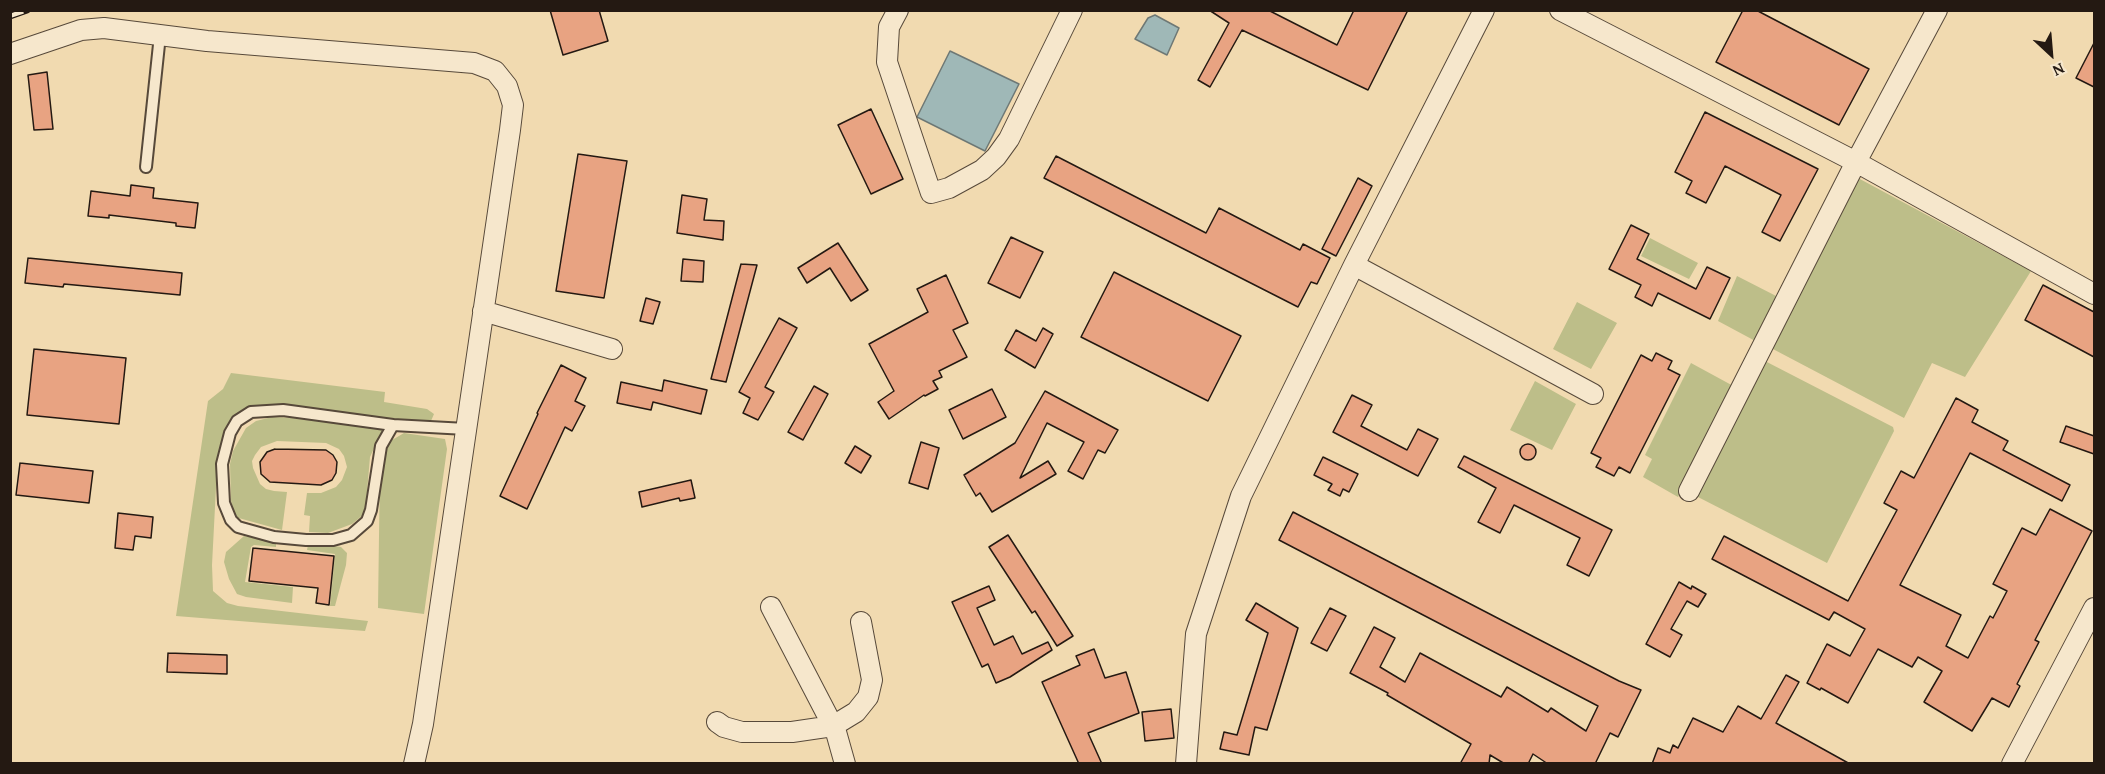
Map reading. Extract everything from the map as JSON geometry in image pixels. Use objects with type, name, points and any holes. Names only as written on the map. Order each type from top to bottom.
[{"type":"street","points":[[898,10],[888,27],[887,62],[930,193],[949,188],[982,170],[996,158],[1009,139],[1072,10]]},
{"type":"street","points":[[1186,764],[1196,634],[1241,496],[1484,10]]},
{"type":"street","points":[[1560,10],[1856,162],[2094,294]]},
{"type":"street","points":[[1689,491],[1856,162],[1937,10]]},
{"type":"street","points":[[10,54],[81,30],[104,28],[207,41],[474,63],[495,71],[507,86],[513,105],[423,724],[414,764]]},
{"type":"street","points":[[1354,266],[1593,394]]},
{"type":"street","points":[[483,311],[612,349]]},
{"type":"street","points":[[771,607],[833,726],[845,764]]},
{"type":"street","points":[[2012,764],[2094,608]]},
{"type":"street","points":[[717,722],[724,727],[742,732],[792,732],[833,726],[856,712],[868,697],[873,680],[861,622]]},
{"type":"lane","points":[[146,167],[160,35]]},
{"type":"lane","points":[[393,425],[381,446],[367,521],[351,535],[324,540],[274,537],[238,527],[231,520],[225,503],[222,464],[237,421],[251,412],[284,410],[393,425],[466,429]]},
{"type":"green space","points":[[1858,178],[2031,271],[1965,377],[1932,363],[1904,418],[1771,348]]},
{"type":"green space","points":[[1650,238],[1698,263],[1689,279],[1641,256]]},
{"type":"green space","points":[[1737,276],[1782,299],[1759,343],[1718,321]]},
{"type":"green space","points":[[1577,302],[1617,323],[1591,369],[1553,349]]},
{"type":"green space","points":[[1763,360],[1893,427],[1894,431],[1827,563],[1696,496]]},
{"type":"green space","points":[[1691,363],[1737,388],[1678,497],[1643,477],[1652,459],[1645,455]]},
{"type":"green space","points":[[231,373],[385,392],[384,402],[427,409],[434,414],[431,421],[424,424],[267,405],[252,409],[225,437],[217,468],[212,565],[213,591],[227,603],[238,606],[368,621],[365,631],[176,616],[208,401],[223,389]]},
{"type":"green space","points":[[1535,381],[1576,404],[1552,450],[1510,430]]},
{"type":"green space","points":[[272,417],[328,419],[384,427],[370,457],[363,515],[352,524],[328,533],[309,532],[310,516],[304,515],[307,493],[321,493],[336,487],[342,480],[347,467],[344,456],[339,449],[326,443],[277,441],[261,447],[252,461],[260,484],[266,489],[287,492],[282,530],[235,517],[231,501],[230,464],[233,451],[246,428],[256,421]]},
{"type":"green space","points":[[404,433],[445,439],[447,449],[424,614],[378,608],[380,464],[387,443]]},
{"type":"green space","points":[[244,536],[276,542],[276,547],[254,545],[251,547],[245,582],[293,587],[292,603],[237,594],[224,562],[226,552]]},
{"type":"green space","points":[[308,545],[341,547],[347,553],[335,606],[330,606],[335,554],[307,550]]},
{"type":"water","points":[[1155,15],[1179,28],[1167,55],[1135,39],[1148,18]]},
{"type":"water","points":[[950,51],[1019,84],[985,151],[917,117]]},
{"type":"building","points":[[550,10],[599,10],[608,41],[563,55]]},
{"type":"building","points":[[1209,10],[1268,10],[1337,45],[1354,10],[1408,10],[1368,90],[1242,30],[1210,87],[1198,80],[1229,23]]},
{"type":"building","points":[[1743,10],[1756,10],[1869,69],[1839,125],[1716,62]]},
{"type":"building","points":[[2094,43],[2094,87],[2076,78]]},
{"type":"building","points":[[47,72],[53,129],[34,130],[28,75]]},
{"type":"building","points":[[871,109],[903,179],[871,194],[838,125]]},
{"type":"building","points":[[1705,112],[1818,169],[1780,241],[1762,232],[1781,195],[1725,166],[1706,203],[1686,193],[1692,181],[1675,172]]},
{"type":"building","points":[[578,154],[627,161],[604,298],[556,291]]},
{"type":"building","points":[[1056,156],[1206,233],[1219,208],[1300,250],[1303,244],[1330,258],[1317,284],[1311,282],[1298,307],[1044,178]]},
{"type":"building","points":[[1358,178],[1372,186],[1336,256],[1322,249]]},
{"type":"building","points":[[131,185],[154,188],[153,198],[198,203],[195,228],[176,226],[176,223],[109,215],[109,218],[88,216],[91,191],[130,196]]},
{"type":"building","points":[[682,195],[707,199],[704,220],[724,221],[723,240],[677,233]]},
{"type":"building","points":[[1631,225],[1649,234],[1637,259],[1696,289],[1707,267],[1730,278],[1710,319],[1658,293],[1652,306],[1635,297],[1641,285],[1609,269]]},
{"type":"building","points":[[1011,237],[1043,252],[1020,298],[988,283]]},
{"type":"building","points":[[838,243],[868,290],[851,301],[830,268],[807,283],[798,268]]},
{"type":"building","points":[[28,258],[182,273],[180,295],[64,284],[63,287],[25,283]]},
{"type":"building","points":[[683,259],[704,261],[703,282],[681,281]]},
{"type":"building","points":[[741,264],[757,265],[726,382],[711,379]]},
{"type":"building","points":[[1114,272],[1241,336],[1208,401],[1081,337]]},
{"type":"building","points":[[946,275],[968,323],[953,330],[967,357],[939,371],[942,377],[933,381],[938,389],[924,395],[889,419],[878,402],[894,391],[869,344],[928,312],[917,289]]},
{"type":"building","points":[[2043,285],[2094,312],[2094,357],[2025,320]]},
{"type":"building","points":[[646,298],[660,302],[653,324],[640,321]]},
{"type":"building","points":[[779,318],[797,328],[765,387],[774,392],[758,420],[743,413],[750,398],[739,392]]},
{"type":"building","points":[[1043,328],[1053,334],[1035,368],[1005,350],[1016,330],[1036,341]]},
{"type":"building","points":[[34,349],[126,358],[119,424],[27,415]]},
{"type":"building","points":[[1656,353],[1672,361],[1668,369],[1680,375],[1630,473],[1619,467],[1614,476],[1596,467],[1601,458],[1591,453],[1641,355],[1652,361]]},
{"type":"building","points":[[561,365],[586,378],[575,401],[585,406],[572,431],[565,427],[527,509],[500,496]]},
{"type":"building","points":[[664,380],[707,390],[701,414],[653,402],[651,410],[617,403],[621,382],[662,391]]},
{"type":"building","points":[[814,386],[828,394],[803,440],[788,432]]},
{"type":"building","points":[[992,389],[1006,417],[963,439],[949,410]]},
{"type":"building","points":[[1045,391],[1118,430],[1105,453],[1098,450],[1083,479],[1068,471],[1084,442],[1047,423],[1020,478],[1048,461],[1056,474],[992,512],[980,493],[976,496],[964,475],[1015,443]]},
{"type":"building","points":[[1352,395],[1372,405],[1361,426],[1407,450],[1418,429],[1438,439],[1418,476],[1333,432]]},
{"type":"building","points":[[1956,398],[1978,410],[1972,422],[2008,441],[2003,450],[2070,485],[2062,501],[1970,453],[1900,585],[1961,615],[1946,646],[1968,658],[1990,616],[1993,618],[2007,591],[1993,584],[2022,528],[2036,535],[2050,509],[2092,531],[2035,640],[2039,642],[2017,684],[2020,686],[2009,707],[1992,698],[1972,731],[1924,702],[1942,671],[1918,657],[1912,667],[1878,649],[1848,703],[1807,683],[1827,644],[1850,656],[1865,629],[1834,612],[1829,620],[1712,559],[1724,536],[1848,601],[1897,510],[1884,503],[1901,471],[1914,478]]},
{"type":"building","points":[[2066,426],[2094,436],[2094,454],[2060,442]]},
{"type":"building","points":[[921,442],[939,448],[928,489],[909,483]]},
{"type":"building","points":[[1528,444],[1536,452],[1528,460],[1520,452]]},
{"type":"building","points":[[855,446],[871,456],[861,473],[845,463]]},
{"type":"building","points":[[275,449],[326,450],[337,462],[336,473],[332,480],[321,485],[270,482],[261,474],[260,462],[267,452]]},
{"type":"building","points":[[1464,456],[1612,530],[1589,576],[1567,565],[1580,538],[1514,505],[1500,533],[1478,522],[1496,488],[1458,467]]},
{"type":"building","points":[[1323,457],[1358,474],[1349,492],[1343,489],[1340,496],[1328,490],[1332,484],[1314,475]]},
{"type":"building","points":[[20,463],[93,471],[89,503],[16,495]]},
{"type":"building","points":[[691,480],[695,498],[680,501],[679,498],[642,507],[639,492]]},
{"type":"building","points":[[1293,512],[1619,681],[1641,690],[1618,737],[1610,733],[1595,764],[1548,764],[1533,754],[1528,764],[1505,764],[1490,755],[1489,764],[1460,764],[1471,744],[1387,695],[1388,693],[1350,673],[1374,627],[1395,638],[1380,667],[1405,682],[1420,653],[1501,697],[1507,687],[1548,712],[1551,708],[1586,731],[1598,706],[1279,540]]},
{"type":"building","points":[[118,513],[153,517],[151,538],[135,536],[133,550],[115,548]]},
{"type":"building","points":[[1008,535],[1073,636],[1057,646],[1035,611],[1032,613],[989,547]]},
{"type":"building","points":[[253,548],[334,556],[329,605],[316,603],[318,588],[249,581]]},
{"type":"building","points":[[1679,582],[1706,594],[1698,607],[1687,601],[1671,629],[1682,635],[1670,657],[1646,644]]},
{"type":"building","points":[[989,586],[995,600],[977,608],[994,645],[1013,636],[1022,654],[1048,642],[1052,650],[1010,677],[996,683],[988,664],[982,667],[952,602]]},
{"type":"building","points":[[1256,603],[1298,628],[1267,730],[1255,727],[1249,755],[1220,749],[1224,732],[1237,735],[1268,633],[1246,620]]},
{"type":"building","points":[[1330,608],[1346,616],[1327,651],[1311,643]]},
{"type":"building","points":[[1094,649],[1105,678],[1126,672],[1139,713],[1088,733],[1102,764],[1079,764],[1042,682],[1080,665],[1076,656]]},
{"type":"building","points":[[168,653],[227,655],[227,674],[167,672]]},
{"type":"building","points":[[1786,675],[1799,682],[1776,723],[1850,764],[1652,764],[1658,748],[1670,753],[1673,745],[1678,748],[1693,718],[1723,732],[1738,706],[1761,719]]},
{"type":"building","points":[[1171,709],[1174,738],[1145,741],[1142,712]]},
{"type":"railway","points":[[10,16],[27,10]]}]
